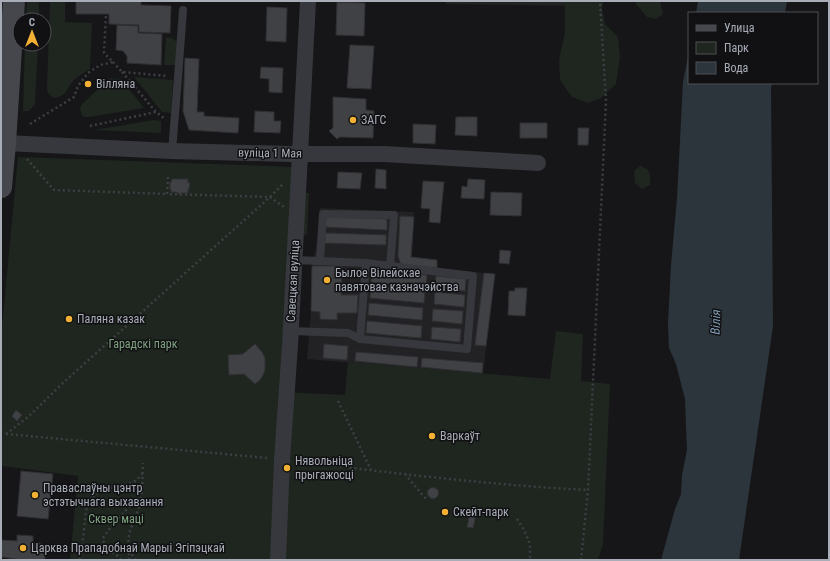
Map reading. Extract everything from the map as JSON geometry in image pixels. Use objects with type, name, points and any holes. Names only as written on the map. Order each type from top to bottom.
[{"type":"street","name":"Савецкая вуліца","points":[[278,560],[282,460],[291,331],[308,1]]},
{"type":"street","points":[[1,187],[12,3]]},
{"type":"street","name":"вуліца 1 Мая","points":[[3,143],[172,151],[289,154],[384,154],[538,163]]},
{"type":"lane","points":[[172,151],[183,10]]},
{"type":"lane","points":[[320,261],[323,214],[394,215],[390,267]]},
{"type":"lane","points":[[291,331],[348,333],[360,339],[467,349],[473,276],[366,263],[294,260]]},
{"type":"lane","points":[[360,339],[366,263]]},
{"type":"path","points":[[581,560],[588,490],[606,101],[600,1]]},
{"type":"path","points":[[90,126],[156,112],[104,53],[106,14]]},
{"type":"path","points":[[30,124],[74,97],[78,86],[88,73],[100,64],[113,62]]},
{"type":"path","points":[[122,72],[178,77]]},
{"type":"path","points":[[27,159],[54,190],[270,198],[290,211]]},
{"type":"path","points":[[167,194],[168,177]]},
{"type":"path","points":[[6,434],[28,417],[70,377],[270,198],[286,181]]},
{"type":"path","points":[[338,401],[371,470]]},
{"type":"path","points":[[129,560],[128,535],[138,513],[141,499],[143,463]]},
{"type":"path","points":[[80,560],[86,513],[91,498],[97,492],[133,483],[142,474]]},
{"type":"path","points":[[405,474],[426,500]]},
{"type":"path","points":[[543,488],[588,490]]},
{"type":"path","points":[[121,560],[106,548],[104,538],[110,528],[137,498],[142,490]]},
{"type":"path","points":[[517,519],[530,544],[530,560]]},
{"type":"path","points":[[129,550],[136,560]]},
{"type":"shaded area","points":[[446,1],[583,1],[583,6],[446,4]]},
{"type":"shaded area","points":[[320,208],[414,212],[412,257],[437,260],[437,268],[495,274],[483,374],[307,359],[311,311],[312,266],[316,248]]},
{"type":"green space","points":[[27,1],[39,1],[39,12],[26,12]]},
{"type":"green space","points":[[50,1],[65,1],[65,22],[92,23],[90,70],[87,70],[74,80],[64,94],[53,98],[48,93],[47,88],[48,52],[52,52],[52,12],[50,12]]},
{"type":"green space","points":[[565,1],[604,1],[602,8],[605,24],[618,37],[620,57],[616,84],[601,98],[588,103],[572,97],[560,80],[559,60],[565,32]]},
{"type":"green space","points":[[635,1],[660,1],[663,14],[656,19],[647,17]]},
{"type":"green space","points":[[166,37],[172,38],[177,42],[176,65],[164,65]]},
{"type":"green space","points":[[25,52],[38,52],[35,104],[29,111],[23,111]]},
{"type":"green space","points":[[134,77],[173,80],[171,113],[162,112]]},
{"type":"green space","points":[[110,78],[121,79],[144,108],[89,117],[82,116],[80,109],[82,104]]},
{"type":"green space","points":[[154,120],[161,121],[161,133],[94,130]]},
{"type":"green space","name":"Гарадскі парк","points":[[18,157],[295,167],[283,392],[345,395],[348,362],[550,379],[556,331],[583,334],[581,381],[610,384],[603,544],[598,560],[70,560],[78,476],[2,466],[1,464],[1,337]]},
{"type":"green space","points":[[640,166],[647,169],[650,174],[650,185],[642,189],[635,183],[634,171]]},
{"type":"green space","points":[[304,193],[309,193],[307,235],[301,234]]},
{"type":"water","points":[[698,1],[787,1],[785,12],[696,12]]},
{"type":"water","name":"Вілія","points":[[688,57],[688,84],[772,84],[773,326],[739,560],[661,560],[675,509],[681,494],[682,475],[687,450],[685,399],[676,364],[669,348],[668,324],[683,82]]},
{"type":"building","points":[[76,1],[141,1],[141,5],[171,6],[170,33],[139,32],[139,25],[109,24],[109,14],[76,14]]},
{"type":"building","points":[[337,2],[365,3],[364,36],[336,35]]},
{"type":"building","points":[[267,7],[287,8],[286,42],[266,41]]},
{"type":"building","points":[[117,25],[138,26],[138,33],[162,34],[161,65],[127,63],[127,56],[123,51],[116,50]]},
{"type":"building","points":[[350,45],[374,46],[371,89],[347,88]]},
{"type":"building","points":[[185,58],[199,59],[197,112],[204,112],[204,116],[239,118],[238,133],[189,130],[183,111]]},
{"type":"building","points":[[261,67],[283,68],[282,93],[269,92],[269,79],[260,78]]},
{"type":"building","name":"ЗАГС","points":[[333,97],[366,99],[366,110],[374,111],[373,138],[340,137],[337,139],[329,131],[333,128]]},
{"type":"building","points":[[255,111],[274,112],[274,121],[281,121],[280,133],[254,132]]},
{"type":"building","points":[[456,117],[477,117],[477,136],[455,135]]},
{"type":"building","points":[[520,123],[547,123],[547,138],[520,138]]},
{"type":"building","points":[[413,124],[436,125],[435,144],[413,143]]},
{"type":"building","points":[[578,128],[589,128],[588,145],[578,145]]},
{"type":"building","points":[[376,169],[386,170],[386,189],[375,188]]},
{"type":"building","points":[[338,172],[362,173],[360,189],[337,188]]},
{"type":"building","points":[[172,179],[188,179],[188,183],[190,183],[188,193],[179,194],[177,192],[171,192],[170,182]]},
{"type":"building","points":[[468,179],[485,180],[484,199],[461,198],[462,186],[467,187]]},
{"type":"building","points":[[423,181],[444,182],[440,223],[429,222],[430,209],[421,208]]},
{"type":"building","points":[[491,192],[522,193],[521,216],[490,215]]},
{"type":"building","points":[[400,216],[414,217],[411,257],[437,260],[437,268],[401,265],[398,256]]},
{"type":"building","points":[[325,217],[387,219],[387,230],[325,227]]},
{"type":"building","points":[[325,233],[386,235],[386,245],[325,243]]},
{"type":"building","points":[[500,250],[511,251],[509,264],[499,263]]},
{"type":"building","name":"Былое Вілейскае павятовае казначэйства","points":[[312,266],[342,266],[341,295],[358,295],[357,313],[337,313],[337,320],[320,319],[320,312],[311,311]]},
{"type":"building","points":[[372,270],[427,275],[426,287],[371,282]]},
{"type":"building","points":[[484,273],[495,274],[486,346],[475,345]]},
{"type":"building","points":[[436,276],[466,279],[465,291],[435,288]]},
{"type":"building","points":[[371,286],[425,291],[424,303],[370,298]]},
{"type":"building","points":[[515,288],[527,288],[525,316],[508,315],[509,291],[515,291]]},
{"type":"building","points":[[435,292],[465,295],[464,307],[434,304]]},
{"type":"building","points":[[369,303],[423,308],[422,320],[368,315]]},
{"type":"building","points":[[433,309],[463,311],[462,324],[432,321]]},
{"type":"building","points":[[367,321],[422,326],[421,338],[366,333]]},
{"type":"building","points":[[432,327],[461,329],[460,342],[431,339]]},
{"type":"building","points":[[255,344],[265,358],[265,370],[260,380],[255,384],[244,374],[229,375],[228,355],[243,354]]},
{"type":"building","points":[[324,344],[348,346],[347,360],[323,358]]},
{"type":"building","points":[[356,352],[418,357],[417,367],[355,361]]},
{"type":"building","points":[[422,358],[483,363],[482,373],[421,367]]},
{"type":"building","points":[[16,410],[22,415],[17,421],[12,416]]},
{"type":"building","name":"Праваслаўны цэнтр эстэтычнага выхавання","points":[[21,471],[53,474],[48,519],[17,516]]},
{"type":"building","points":[[431,488],[435,488],[437,489],[437,497],[431,498],[428,495],[428,491]]},
{"type":"building","points":[[470,513],[476,514],[473,528],[467,527]]},
{"type":"building","name":"Царква Прападобнай Марыі Эгіпэцкай","points":[[17,535],[33,536],[33,543],[40,543],[45,547],[45,558],[43,560],[15,560],[16,559],[1,557],[1,540],[17,541]]},
{"type":"place","name":"Вілляна","points":[[88,84]]},
{"type":"place","name":"ЗАГС","points":[[353,120]]},
{"type":"place","name":"Былое Вілейскае павятовае казначэйства","points":[[327,280]]},
{"type":"place","name":"Паляна казак","points":[[69,319]]},
{"type":"place","name":"Варкаўт","points":[[432,436]]},
{"type":"place","name":"Нявольніца прыгажосці","points":[[287,468]]},
{"type":"place","name":"Праваслаўны цэнтр эстэтычнага выхавання","points":[[35,495]]},
{"type":"place","name":"Скейт-парк","points":[[445,512]]},
{"type":"place","name":"Царква Прападобнай Марыі Эгіпэцкай","points":[[23,548]]},
{"type":"park label","name":"Сквер маці","points":[[116,519]]}]
